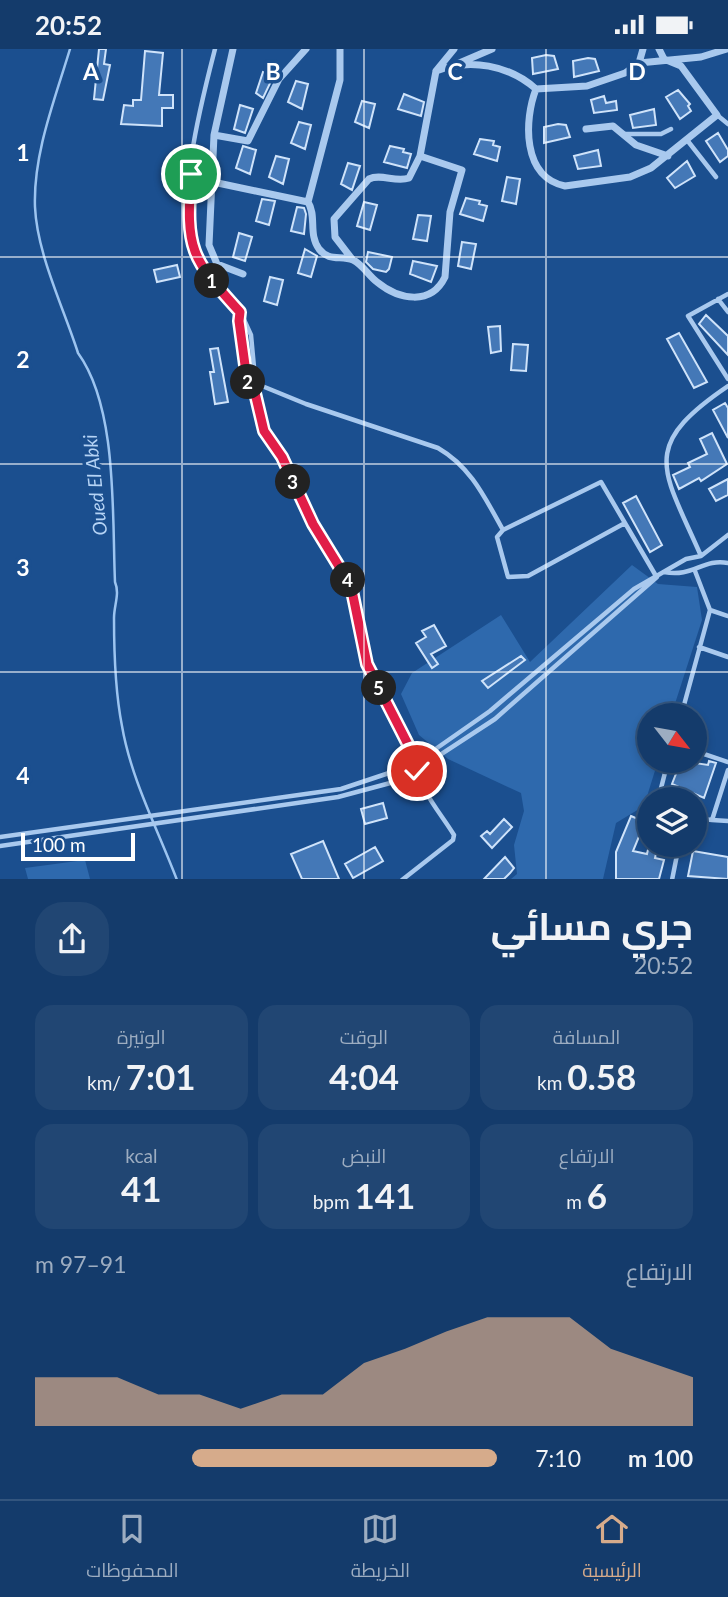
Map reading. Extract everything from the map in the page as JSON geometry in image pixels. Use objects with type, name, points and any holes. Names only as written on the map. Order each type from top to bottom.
[{"type":"street","points":[[233,49],[214,135],[209,245],[212,257],[222,269],[243,274]]},
{"type":"street","points":[[214,135],[248,141],[279,79],[306,49]]},
{"type":"street","points":[[308,202],[340,80],[340,49]]},
{"type":"street","points":[[420,156],[462,170],[450,212],[448,263],[441,285],[428,296],[403,296],[378,283],[353,260],[335,237],[334,219],[338,211],[374,177],[402,181],[409,178],[420,156],[436,71],[454,49]]},
{"type":"street","points":[[436,71],[492,49]]},
{"type":"street","points":[[639,63],[643,49]]},
{"type":"street","points":[[536,89],[526,130],[535,159],[554,184],[565,186],[630,177],[651,169],[717,115],[681,67],[664,59],[659,49]]},
{"type":"street","points":[[445,68],[477,65],[508,69],[536,89],[587,86],[625,73],[639,63],[692,58],[727,49]]},
{"type":"street","points":[[586,129],[608,125],[636,145],[668,156]]},
{"type":"street","points":[[213,182],[308,202],[313,210],[312,230],[317,246],[331,258],[353,260]]},
{"type":"lane","points":[[215,49],[196,139],[189,222],[196,259],[240,312],[251,335],[255,378],[262,386],[340,416],[438,448],[451,455],[474,479],[503,530]]},
{"type":"lane","points":[[717,115],[728,124]]},
{"type":"lane","points":[[622,134],[661,134],[671,129]]},
{"type":"lane","points":[[687,140],[716,177]]},
{"type":"lane","points":[[728,294],[688,316],[728,379]]},
{"type":"lane","points":[[718,299],[728,312]]},
{"type":"lane","points":[[240,312],[248,384],[255,393],[264,431],[282,457],[313,524],[351,586],[367,664],[417,762],[417,771],[454,838],[403,879]]},
{"type":"lane","points":[[248,384],[255,378]]},
{"type":"lane","points":[[255,393],[262,386]]},
{"type":"lane","points":[[701,556],[666,475],[670,439],[693,409],[728,386]]},
{"type":"lane","points":[[625,523],[528,576],[508,577],[496,537],[503,530],[601,482],[625,523],[656,576]]},
{"type":"lane","points":[[0,837],[341,789],[417,762],[490,711],[634,589],[687,559],[701,556],[728,535]]},
{"type":"lane","points":[[663,572],[676,574],[695,571],[714,562],[728,563]]},
{"type":"lane","points":[[684,703],[710,610],[695,571]]},
{"type":"lane","points":[[0,846],[181,821],[377,789],[417,771],[495,719],[663,572]]},
{"type":"lane","points":[[710,610],[728,616]]},
{"type":"lane","points":[[699,647],[728,657]]},
{"type":"lane","points":[[707,755],[728,762]]},
{"type":"lane","points":[[712,820],[728,770]]},
{"type":"lane","points":[[707,819],[728,821]]},
{"type":"lane","points":[[672,879],[677,857]]},
{"type":"shaded area","points":[[632,565],[658,584],[697,587],[702,620],[675,703],[637,703],[637,773],[654,773],[650,787],[637,787],[637,810],[616,823],[603,879],[511,879],[517,874],[514,845],[524,811],[521,793],[448,759],[419,735],[401,694],[412,673],[501,615],[530,662]]},
{"type":"shaded area","points":[[85,860],[90,879],[28,879],[25,868]]},
{"type":"building","points":[[99,49],[106,49],[104,64],[110,65],[103,100],[94,99]]},
{"type":"building","points":[[145,51],[163,53],[159,95],[173,95],[173,108],[162,108],[162,126],[121,124],[124,105],[133,106],[133,100],[141,100]]},
{"type":"building","points":[[554,56],[558,69],[533,74],[532,58]]},
{"type":"building","points":[[595,59],[599,71],[574,77],[573,61]]},
{"type":"building","points":[[263,72],[274,75],[263,98],[256,93]]},
{"type":"building","points":[[296,81],[308,84],[302,109],[288,102]]},
{"type":"building","points":[[678,90],[690,104],[688,106],[691,111],[680,119],[666,97]]},
{"type":"building","points":[[404,94],[424,102],[421,116],[398,109]]},
{"type":"building","points":[[604,96],[606,103],[616,101],[617,110],[594,113],[591,100]]},
{"type":"building","points":[[362,101],[375,104],[369,128],[355,122]]},
{"type":"building","points":[[240,105],[253,109],[245,133],[234,129]]},
{"type":"building","points":[[654,109],[656,125],[633,128],[630,115]]},
{"type":"building","points":[[299,122],[311,125],[305,149],[291,143]]},
{"type":"building","points":[[566,125],[570,137],[544,143],[544,127]]},
{"type":"building","points":[[718,133],[728,150],[728,156],[720,162],[706,141]]},
{"type":"building","points":[[480,139],[494,141],[493,145],[500,147],[497,161],[474,154]]},
{"type":"building","points":[[243,146],[256,150],[250,174],[236,168]]},
{"type":"building","points":[[390,146],[404,149],[403,152],[411,154],[407,168],[384,162]]},
{"type":"building","points":[[598,150],[601,166],[578,169],[574,156]]},
{"type":"building","points":[[276,156],[289,159],[283,184],[269,177]]},
{"type":"building","points":[[687,161],[695,176],[675,188],[667,178]]},
{"type":"building","points":[[348,163],[360,166],[352,190],[341,184]]},
{"type":"building","points":[[507,177],[520,179],[516,204],[502,201]]},
{"type":"building","points":[[466,198],[480,201],[479,204],[487,206],[483,221],[460,214]]},
{"type":"building","points":[[262,199],[275,201],[269,225],[256,221]]},
{"type":"building","points":[[364,202],[377,205],[370,230],[357,226]]},
{"type":"building","points":[[297,207],[304,208],[306,214],[304,234],[291,231]]},
{"type":"building","points":[[418,215],[431,216],[427,241],[413,239]]},
{"type":"building","points":[[239,233],[252,237],[245,261],[233,257]]},
{"type":"building","points":[[462,242],[476,244],[471,269],[458,266]]},
{"type":"building","points":[[305,249],[317,256],[311,277],[298,273]]},
{"type":"building","points":[[368,252],[392,257],[389,269],[386,272],[373,269],[366,262]]},
{"type":"building","points":[[413,261],[437,266],[431,282],[410,274]]},
{"type":"building","points":[[177,265],[180,277],[157,282],[154,270]]},
{"type":"building","points":[[270,277],[283,280],[277,305],[264,301]]},
{"type":"building","points":[[706,315],[728,336],[728,355],[699,324]]},
{"type":"building","points":[[500,326],[501,351],[491,353],[488,327]]},
{"type":"building","points":[[679,333],[707,382],[694,388],[667,339]]},
{"type":"building","points":[[513,344],[528,345],[526,371],[511,370]]},
{"type":"building","points":[[218,348],[228,402],[215,404],[210,349]]},
{"type":"building","points":[[725,403],[728,408],[728,438],[713,410]]},
{"type":"building","points":[[712,433],[727,464],[701,481],[699,478],[679,489],[673,475],[690,467],[688,463],[707,454],[700,439]]},
{"type":"building","points":[[728,479],[728,495],[716,501],[709,489]]},
{"type":"building","points":[[636,496],[662,545],[650,552],[623,503]]},
{"type":"building","points":[[434,625],[446,646],[431,654],[438,664],[432,668],[416,643],[426,637],[422,631]]},
{"type":"building","points":[[521,656],[525,660],[488,688],[482,681]]},
{"type":"building","points":[[709,761],[716,763],[707,789],[707,787],[679,787],[672,784],[676,773],[707,773]]},
{"type":"building","points":[[383,803],[387,818],[365,824],[361,809]]},
{"type":"building","points":[[631,816],[637,819],[637,841],[633,851],[637,852],[637,857],[664,860],[659,879],[616,879],[616,852]]},
{"type":"building","points":[[504,819],[512,827],[492,848],[481,836],[487,831],[490,834]]},
{"type":"building","points":[[323,841],[339,879],[302,879],[291,854]]},
{"type":"building","points":[[375,847],[383,861],[353,878],[345,864]]},
{"type":"building","points":[[707,853],[728,857],[728,879],[688,876],[692,857],[707,857]]},
{"type":"building","points":[[505,857],[514,868],[510,873],[504,879],[484,879]]},
{"type":"waterway","name":"Oued El Abki","points":[[70,49],[41,147],[35,187],[37,225],[52,281],[78,353],[91,376],[100,403],[113,495],[117,591],[114,618],[115,659],[120,713],[126,746],[138,785],[177,879]]},
{"type":"route","points":[[191,174],[188,206],[196,259],[202,270],[240,312],[248,387],[255,393],[260,421],[282,457],[313,524],[351,586],[355,595],[359,633],[367,664],[417,762],[417,771]]}]
